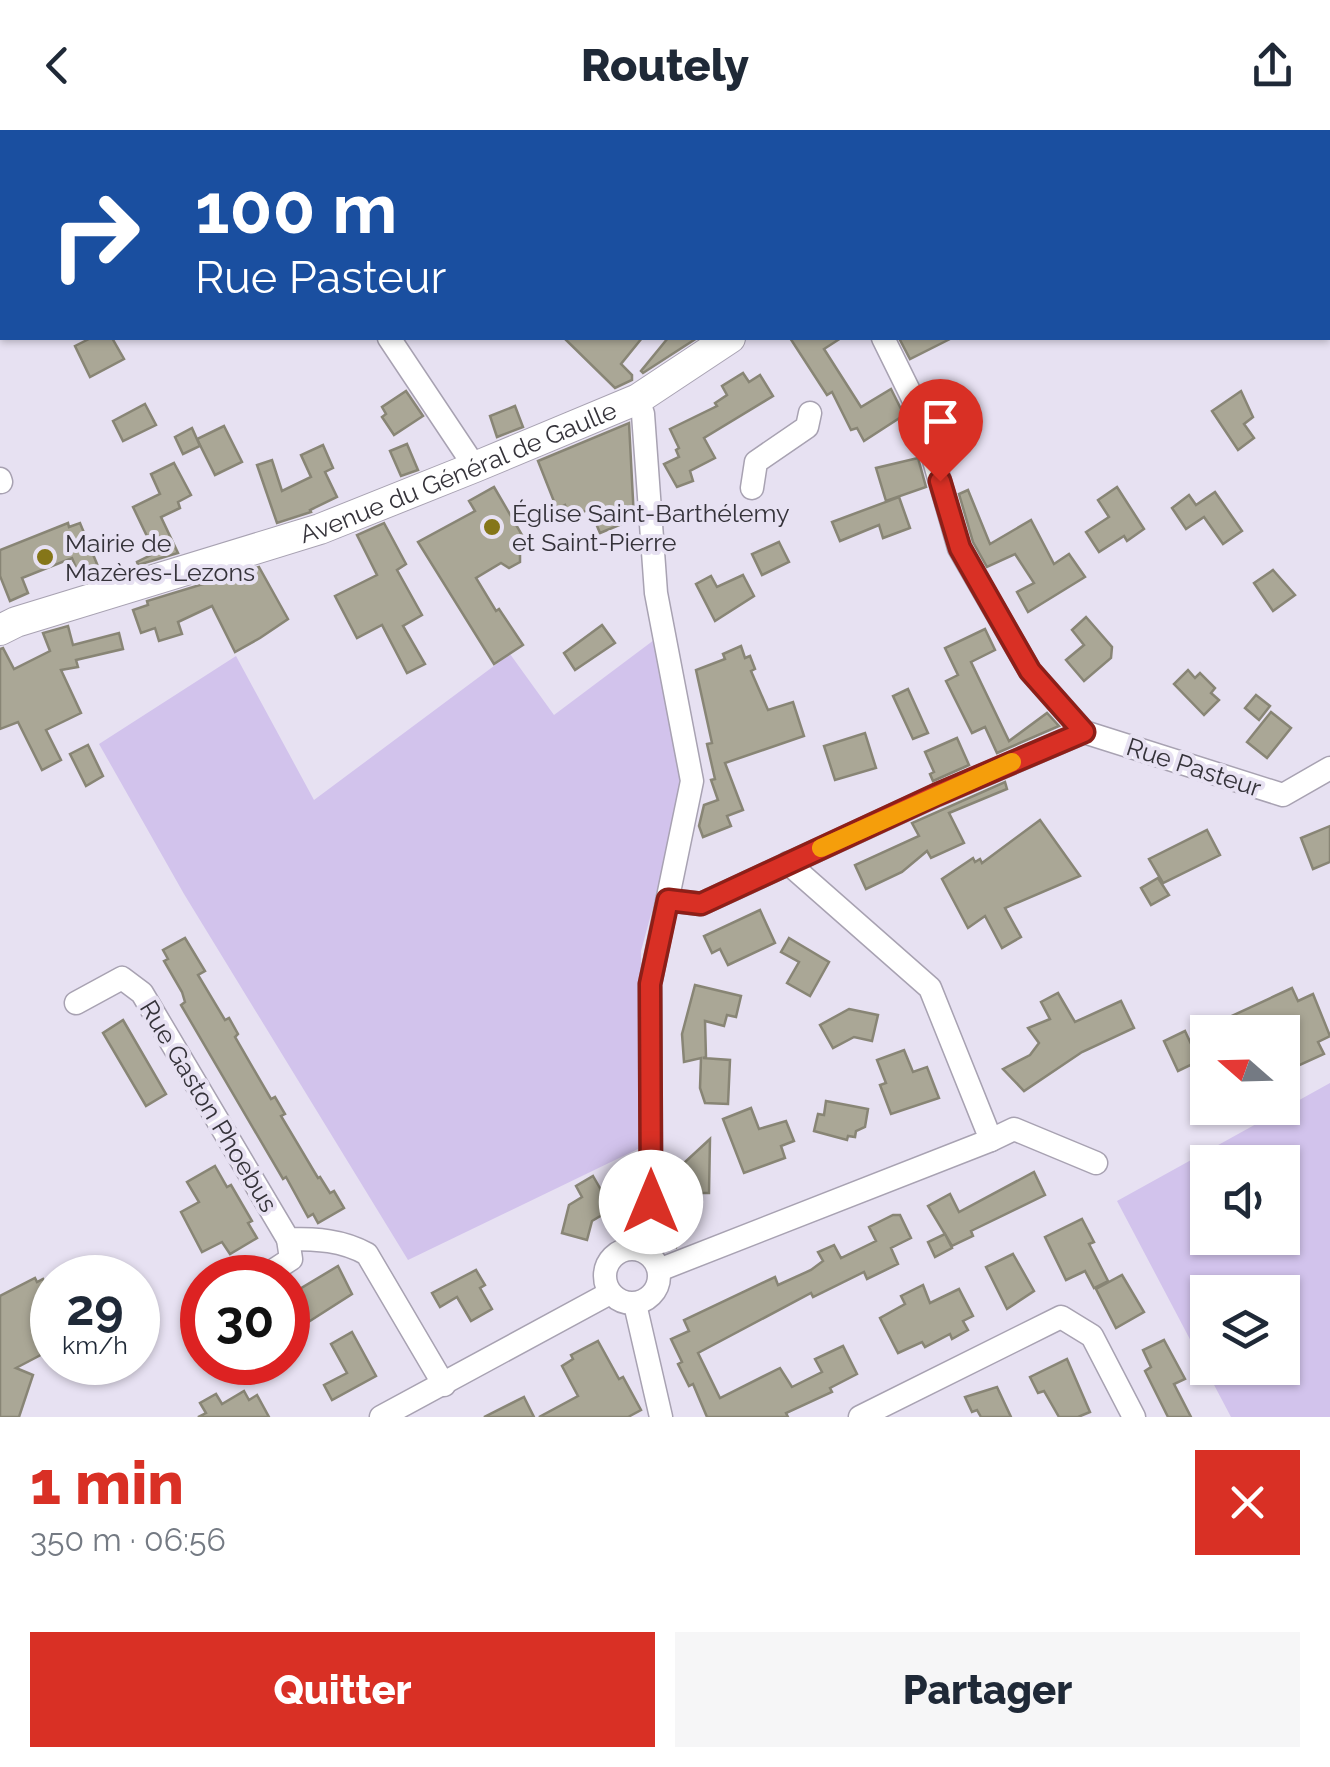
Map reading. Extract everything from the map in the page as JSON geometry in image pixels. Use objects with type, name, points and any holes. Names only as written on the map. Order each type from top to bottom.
[{"type":"main road","name":"Avenue du Général de Gaulle","points":[[0,630],[320,529],[638,399],[727,340]]},
{"type":"street","points":[[390,340],[475,467]]},
{"type":"street","points":[[668,900],[701,904],[1084,732],[1030,671],[960,548],[921,414],[884,340]]},
{"type":"street","points":[[638,399],[643,414],[656,593],[692,781],[650,984],[651,1202],[639,1249]]},
{"type":"street","points":[[752,488],[756,462],[808,427],[810,414]]},
{"type":"street","name":"Rue Pasteur","points":[[1084,732],[1283,795],[1330,768]]},
{"type":"street","points":[[788,863],[930,988],[991,1140]]},
{"type":"street","name":"Rue Gaston Phoebus","points":[[76,1003],[122,978],[142,993],[288,1239],[350,1244],[367,1254],[444,1385]]},
{"type":"street","points":[[659,1270],[1014,1130],[1096,1163]]},
{"type":"street","points":[[288,1239],[290,1255]]},
{"type":"street","points":[[639,1249],[652,1256],[659,1270],[660,1279],[652,1296],[635,1304],[610,1293],[605,1277],[610,1261],[622,1250],[639,1249]]},
{"type":"street","points":[[380,1417],[610,1293]]},
{"type":"street","points":[[635,1304],[662,1417]]},
{"type":"street","points":[[860,1417],[1062,1316],[1092,1336],[1134,1417]]},
{"type":"shaded area","points":[[658,637],[688,779],[641,951],[642,1147],[408,1260],[184,894],[99,744],[236,656],[314,800],[510,654],[554,715]]},
{"type":"shaded area","points":[[1330,1083],[1330,1417],[1231,1417],[1214,1385],[1300,1385],[1300,1275],[1190,1275],[1190,1339],[1117,1201],[1190,1161],[1190,1255],[1300,1255],[1300,1145],[1218,1145],[1254,1125],[1300,1125],[1300,1100]]},
{"type":"building","points":[[87,340],[113,340],[124,359],[90,377],[75,346]]},
{"type":"building","points":[[566,340],[640,340],[621,364],[632,380],[615,388]]},
{"type":"building","points":[[666,340],[694,340],[643,373]]},
{"type":"building","points":[[791,340],[838,340],[824,349],[861,407],[891,389],[904,415],[864,441],[857,428],[851,430],[832,392],[827,395]]},
{"type":"building","points":[[900,340],[948,340],[910,359]]},
{"type":"building","points":[[743,373],[749,382],[760,375],[773,396],[704,438],[715,458],[690,471],[693,481],[677,487],[664,464],[679,457],[670,429],[717,406],[715,403],[727,395],[722,386]]},
{"type":"building","points":[[406,391],[423,416],[394,435],[382,417],[386,414],[382,407]]},
{"type":"building","points":[[1241,391],[1253,417],[1244,424],[1254,438],[1238,450],[1212,411]]},
{"type":"building","points":[[145,404],[156,425],[123,441],[113,421]]},
{"type":"building","points":[[515,406],[523,427],[497,437],[490,416]]},
{"type":"building","points":[[629,423],[634,519],[600,533],[590,509],[570,517],[565,505],[557,509],[538,461]]},
{"type":"building","points":[[224,426],[242,462],[215,475],[197,439]]},
{"type":"building","points":[[192,428],[200,446],[183,454],[175,437]]},
{"type":"building","points":[[407,444],[418,470],[401,476],[390,451]]},
{"type":"building","points":[[323,445],[333,468],[325,472],[337,497],[311,512],[277,523],[257,465],[272,460],[282,491],[311,477],[301,455]]},
{"type":"building","points":[[918,458],[926,487],[886,501],[876,468]]},
{"type":"building","points":[[174,463],[191,495],[178,502],[180,508],[161,517],[178,553],[138,565],[137,562],[155,553],[133,507],[160,494],[151,474]]},
{"type":"building","points":[[494,487],[529,547],[520,552],[520,562],[509,568],[501,563],[476,578],[523,645],[494,664],[418,542],[475,511],[469,501]]},
{"type":"building","points":[[1117,487],[1144,529],[1099,552],[1086,532],[1109,517],[1098,500]]},
{"type":"building","points":[[968,490],[990,544],[1031,520],[1054,564],[1069,554],[1085,577],[1028,612],[1017,592],[1034,583],[1015,554],[987,567],[973,542],[959,494]]},
{"type":"building","points":[[1215,492],[1242,531],[1223,544],[1204,517],[1186,529],[1172,508],[1189,495],[1196,505]]},
{"type":"building","points":[[899,497],[910,528],[883,538],[879,525],[840,541],[832,522]]},
{"type":"building","points":[[68,523],[69,527],[80,523],[102,576],[82,582],[72,558],[22,578],[28,593],[10,601],[0,576],[0,550]]},
{"type":"building","points":[[384,523],[406,564],[397,570],[422,615],[403,626],[425,664],[407,673],[382,625],[357,638],[335,596],[377,575],[357,535]]},
{"type":"building","points":[[779,542],[789,562],[762,575],[752,554]]},
{"type":"building","points":[[259,567],[288,619],[235,652],[212,606],[178,622],[182,634],[159,641],[155,628],[141,633],[133,610],[148,605],[147,601]]},
{"type":"building","points":[[1273,570],[1295,595],[1273,611],[1254,583]]},
{"type":"building","points":[[743,575],[754,596],[715,621],[696,584],[711,576],[717,587]]},
{"type":"building","points":[[1086,617],[1112,647],[1111,658],[1084,681],[1066,660],[1084,645],[1072,630]]},
{"type":"building","points":[[602,625],[615,643],[575,670],[564,653]]},
{"type":"building","points":[[68,626],[73,645],[119,633],[123,649],[76,660],[78,667],[61,670],[81,713],[46,730],[61,760],[42,770],[18,722],[0,729],[0,649],[3,648],[14,669],[50,651],[43,633]]},
{"type":"building","points":[[985,629],[995,650],[971,662],[1009,741],[1047,713],[1059,726],[997,753],[985,727],[972,733],[946,681],[958,675],[945,648]]},
{"type":"building","points":[[741,646],[745,658],[750,656],[755,669],[751,671],[768,710],[793,702],[804,736],[725,763],[743,810],[727,816],[731,826],[703,837],[699,826],[704,805],[718,800],[711,780],[715,779],[707,744],[712,743],[696,670],[725,659],[723,654]]},
{"type":"building","points":[[1188,670],[1195,678],[1200,673],[1215,688],[1211,693],[1219,700],[1204,715],[1174,684]]},
{"type":"building","points":[[908,689],[928,733],[913,739],[893,696]]},
{"type":"building","points":[[1256,695],[1270,706],[1259,720],[1245,708]]},
{"type":"building","points":[[1271,712],[1291,728],[1267,758],[1247,742]]},
{"type":"building","points":[[865,733],[876,768],[835,780],[824,746]]},
{"type":"building","points":[[957,738],[969,765],[933,781],[930,774],[934,772],[925,752]]},
{"type":"building","points":[[88,745],[103,776],[86,786],[70,754]]},
{"type":"building","points":[[1005,782],[1007,789],[949,813],[964,843],[931,858],[927,851],[902,872],[866,889],[855,865],[919,836],[912,823]]},
{"type":"building","points":[[1040,820],[1080,876],[1005,908],[1021,937],[1002,948],[985,916],[968,928],[942,879],[973,858],[982,863]]},
{"type":"building","points":[[1330,826],[1330,862],[1313,869],[1301,838]]},
{"type":"building","points":[[1207,830],[1220,855],[1163,883],[1149,859]]},
{"type":"building","points":[[1158,878],[1169,895],[1151,905],[1141,888]]},
{"type":"building","points":[[760,910],[775,943],[728,965],[720,949],[712,953],[704,936]]},
{"type":"building","points":[[185,938],[205,971],[198,975],[225,1020],[229,1018],[238,1034],[235,1037],[271,1099],[275,1097],[285,1114],[281,1116],[318,1178],[330,1193],[334,1191],[344,1208],[318,1223],[313,1214],[308,1217],[286,1177],[283,1179],[181,1005],[185,1002],[182,992],[164,961],[168,959],[163,950]]},
{"type":"building","points":[[789,938],[829,962],[810,996],[787,983],[799,962],[781,952]]},
{"type":"building","points":[[695,985],[741,996],[736,1017],[727,1015],[724,1026],[705,1021],[703,1058],[730,1060],[728,1104],[705,1103],[700,1088],[701,1058],[684,1062],[682,1034]]},
{"type":"building","points":[[1292,988],[1298,1001],[1313,994],[1330,1036],[1318,1042],[1324,1054],[1300,1065],[1300,1015],[1234,1015]]},
{"type":"building","points":[[1058,993],[1075,1022],[1121,1001],[1134,1028],[1082,1052],[1024,1091],[1003,1069],[1030,1055],[1039,1043],[1028,1028],[1050,1019],[1041,1002]]},
{"type":"building","points":[[849,1009],[878,1015],[872,1041],[854,1037],[833,1048],[820,1025]]},
{"type":"building","points":[[123,1020],[166,1094],[146,1106],[103,1033]]},
{"type":"building","points":[[1185,1031],[1190,1042],[1190,1065],[1178,1071],[1164,1041]]},
{"type":"building","points":[[904,1050],[913,1072],[927,1067],[939,1098],[891,1114],[880,1085],[886,1083],[877,1060]]},
{"type":"building","points":[[826,1101],[868,1109],[865,1127],[847,1140],[814,1131],[818,1114],[824,1115]]},
{"type":"building","points":[[751,1108],[759,1129],[786,1121],[794,1141],[781,1146],[785,1158],[744,1173],[723,1119]]},
{"type":"building","points":[[710,1139],[709,1193],[684,1193],[685,1162]]},
{"type":"building","points":[[215,1166],[252,1221],[248,1223],[257,1238],[230,1254],[222,1242],[202,1252],[181,1212],[199,1202],[187,1182]]},
{"type":"building","points":[[1034,1172],[1045,1195],[971,1231],[973,1236],[952,1246],[928,1206],[950,1194],[959,1212]]},
{"type":"building","points":[[593,1176],[612,1209],[592,1221],[587,1240],[562,1233],[569,1205],[582,1197],[576,1186]]},
{"type":"building","points":[[667,1209],[684,1212],[676,1247],[662,1237]]},
{"type":"building","points":[[900,1215],[911,1238],[891,1248],[898,1264],[867,1279],[864,1272],[813,1297],[811,1293],[698,1353],[720,1398],[780,1368],[792,1387],[822,1372],[815,1359],[843,1346],[857,1374],[830,1388],[832,1392],[786,1413],[788,1417],[707,1417],[693,1384],[689,1386],[678,1364],[682,1362],[671,1339],[689,1331],[684,1320],[775,1277],[778,1285],[811,1270],[823,1261],[818,1252],[834,1245],[841,1258],[876,1241],[869,1227]]},
{"type":"building","points":[[1082,1219],[1094,1242],[1089,1244],[1108,1281],[1094,1288],[1085,1271],[1066,1280],[1045,1237]]},
{"type":"building","points":[[945,1234],[952,1248],[935,1257],[928,1242]]},
{"type":"building","points":[[1013,1254],[1034,1291],[1007,1309],[986,1267]]},
{"type":"building","points":[[338,1266],[352,1294],[310,1321],[310,1283]]},
{"type":"building","points":[[476,1270],[485,1285],[480,1288],[492,1309],[471,1321],[457,1297],[440,1307],[432,1293]]},
{"type":"building","points":[[1122,1275],[1144,1312],[1116,1328],[1096,1289]]},
{"type":"building","points":[[30,1281],[30,1361],[16,1368],[30,1374],[30,1384],[19,1417],[0,1417],[0,1296]]},
{"type":"building","points":[[923,1285],[930,1303],[959,1289],[973,1316],[963,1321],[968,1330],[952,1339],[950,1334],[925,1347],[922,1342],[898,1353],[880,1318],[905,1304],[901,1296]]},
{"type":"building","points":[[352,1332],[376,1376],[332,1400],[324,1385],[347,1373],[331,1344]]},
{"type":"building","points":[[1164,1340],[1185,1379],[1174,1384],[1191,1417],[1168,1417],[1145,1371],[1151,1367],[1143,1350]]},
{"type":"building","points":[[598,1341],[641,1410],[628,1417],[539,1417],[578,1396],[562,1366],[573,1359],[571,1355]]},
{"type":"building","points":[[1067,1359],[1090,1412],[1078,1417],[1059,1417],[1044,1391],[1038,1393],[1030,1377]]},
{"type":"building","points":[[997,1387],[1011,1417],[981,1417],[977,1410],[972,1412],[965,1397]]},
{"type":"building","points":[[244,1391],[249,1400],[257,1395],[269,1417],[198,1417],[206,1413],[200,1403],[216,1394],[222,1404]]},
{"type":"building","points":[[524,1397],[534,1417],[484,1417]]},
{"type":"slow traffic","points":[[821,848],[1012,762]]},
{"type":"place","name":"Église Saint-Barthélemy et Saint-Pierre","points":[[492,527]]},
{"type":"place","name":"Mairie de Mazères-Lezons","points":[[45,557]]},
{"type":"route","points":[[651,1202],[650,984],[668,900],[701,904],[936,795],[1084,732],[1030,671],[960,548],[940,481]]}]
